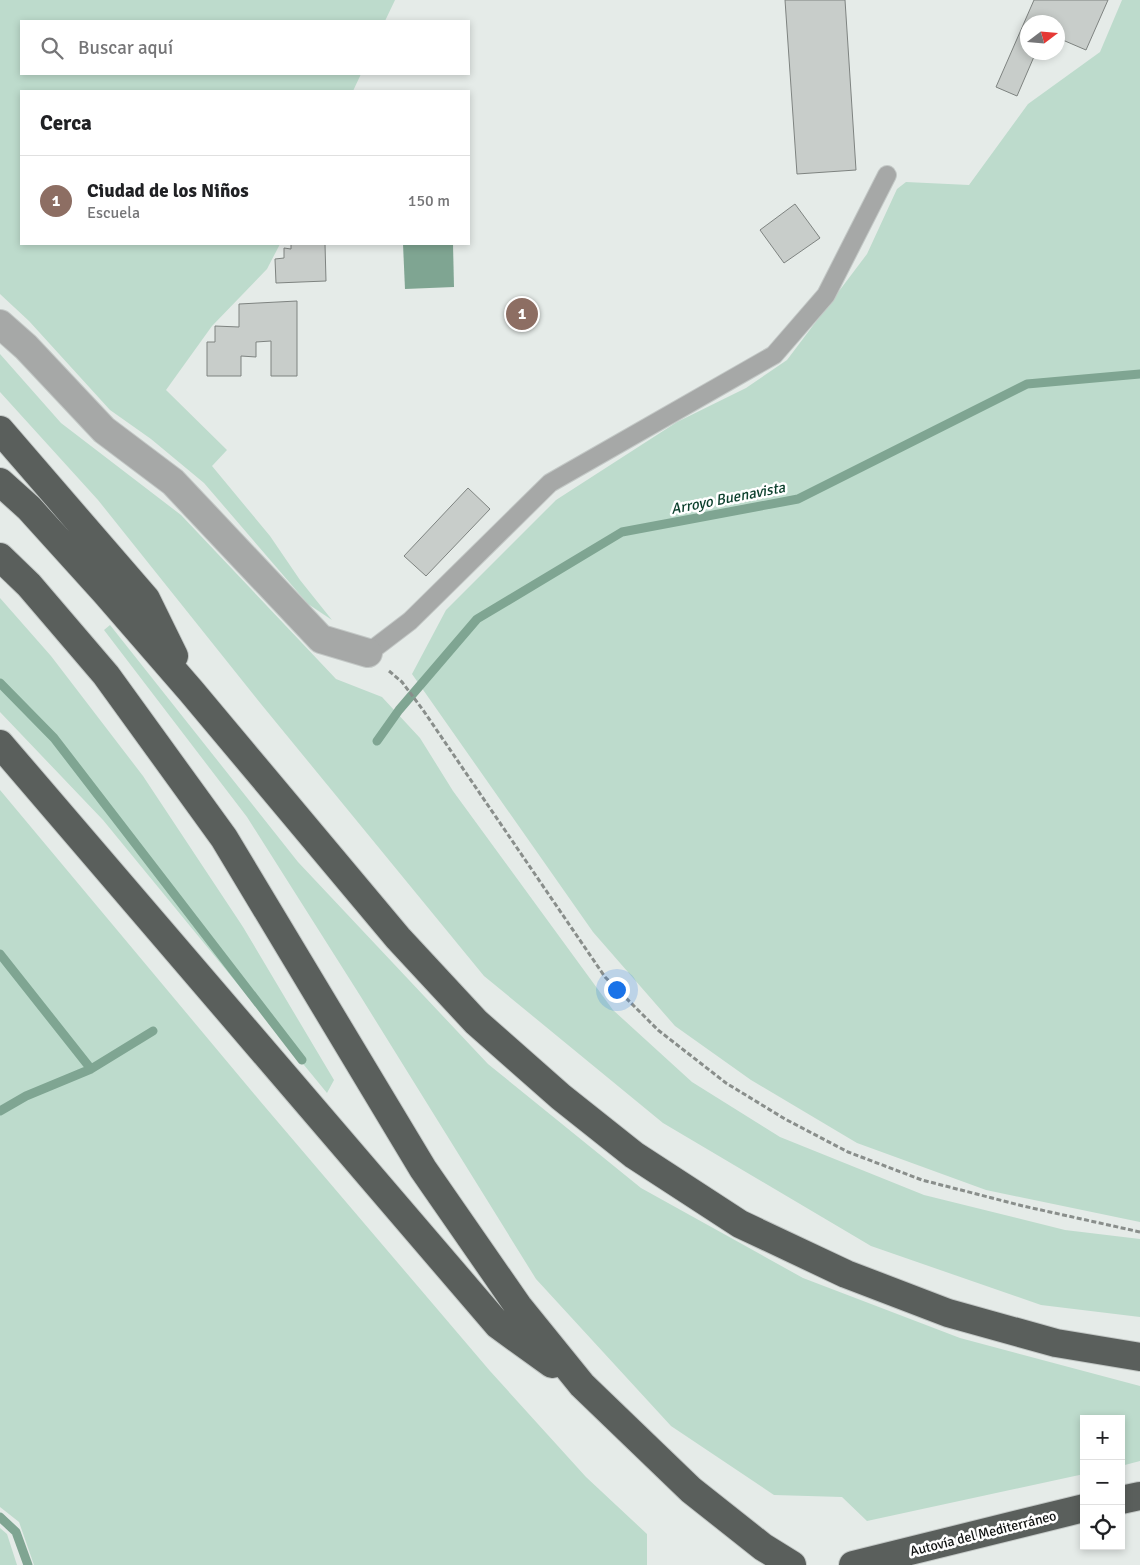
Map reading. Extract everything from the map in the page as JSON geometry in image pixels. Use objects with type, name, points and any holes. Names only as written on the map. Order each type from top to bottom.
[{"type":"highway","points":[[0,430],[146,599],[191,691]]},
{"type":"highway","points":[[0,482],[36,515],[105,592],[191,691],[398,938],[476,1022],[561,1097],[634,1155],[740,1224],[846,1274],[948,1313],[1056,1344],[1140,1357]]},
{"type":"highway","points":[[0,557],[29,586],[106,675],[224,838],[423,1169],[518,1306],[582,1385],[691,1490],[763,1547],[792,1565]]},
{"type":"highway","points":[[0,744],[498,1325],[582,1385]]},
{"type":"highway","points":[[1125,1499],[1140,1496]]},
{"type":"highway","name":"Autovía del Mediterráneo","points":[[865,1562],[1080,1509]]},
{"type":"street","points":[[0,324],[26,347],[104,430],[173,482],[321,639],[368,653]]},
{"type":"lane","points":[[368,653],[416,616],[550,483],[774,355],[826,295],[887,175]]},
{"type":"path","points":[[402,682],[605,976],[658,1030],[726,1083],[784,1119],[848,1152],[922,1180],[1023,1206],[1140,1232]]},
{"type":"shaded area","points":[[0,0],[395,0],[385,20],[20,20],[20,75],[361,75],[353,90],[20,90],[20,245],[279,245],[267,269],[212,326],[166,390],[227,450],[212,466],[270,536],[300,580],[332,620],[308,604],[204,483],[151,439],[110,410],[29,321],[0,294]]},
{"type":"shaded area","points":[[1122,0],[1140,0],[1140,1222],[986,1190],[857,1143],[751,1080],[675,1026],[593,932],[412,674],[446,610],[556,500],[677,422],[746,388],[787,360],[867,254],[897,189],[906,182],[969,185],[1028,104],[1100,52]]},
{"type":"shaded area","points":[[403,245],[453,245],[454,287],[405,289]]},
{"type":"shaded area","points":[[0,354],[61,423],[181,515],[336,679],[382,697],[420,738],[453,791],[613,1010],[692,1082],[780,1137],[924,1195],[1065,1230],[1140,1239],[1140,1317],[1041,1305],[871,1246],[663,1123],[484,976],[261,704],[98,500],[0,392]]},
{"type":"shaded area","points":[[0,598],[51,656],[143,776],[243,927],[334,1080],[327,1093],[103,820],[0,712]]},
{"type":"shaded area","points":[[110,625],[298,862],[488,1064],[641,1188],[803,1278],[960,1338],[1140,1386],[1140,1461],[1125,1465],[1125,1415],[1080,1415],[1080,1475],[867,1521],[842,1497],[774,1495],[671,1426],[536,1279],[247,817],[104,630]]},
{"type":"shaded area","points":[[0,790],[260,1101],[490,1371],[586,1477],[647,1534],[647,1565],[34,1565],[19,1522],[0,1507]]},
{"type":"shaded area","points":[[0,1528],[7,1534],[17,1565],[0,1565]]},
{"type":"building","points":[[785,0],[845,0],[856,170],[797,174]]},
{"type":"building","points":[[1034,0],[1108,0],[1086,50],[1065,41],[1065,15],[1027,15]]},
{"type":"building","points":[[1020,32],[1020,60],[1033,60],[1017,96],[996,87]]},
{"type":"building","points":[[795,204],[820,238],[784,263],[760,230]]},
{"type":"building","points":[[291,245],[325,245],[326,281],[276,283],[275,259],[284,258],[284,248],[291,249]]},
{"type":"building","points":[[297,301],[297,376],[271,376],[271,341],[256,342],[256,357],[241,356],[241,376],[207,376],[207,342],[215,342],[215,326],[239,327],[239,304]]},
{"type":"building","points":[[468,488],[490,509],[426,576],[404,556]]},
{"type":"waterway","name":"Arroyo Buenavista","points":[[377,741],[399,710],[477,619],[622,532],[798,499],[1027,384],[1140,374]]},
{"type":"waterway","points":[[0,683],[54,738],[302,1060]]},
{"type":"waterway","points":[[0,954],[91,1069]]},
{"type":"waterway","name":"Arroyo Buenavista","points":[[0,1111],[26,1096],[91,1069],[153,1031]]},
{"type":"waterway","points":[[0,1517],[16,1532],[28,1565]]},
{"type":"place","name":"Ciudad de los Niños","points":[[522,314]]}]
